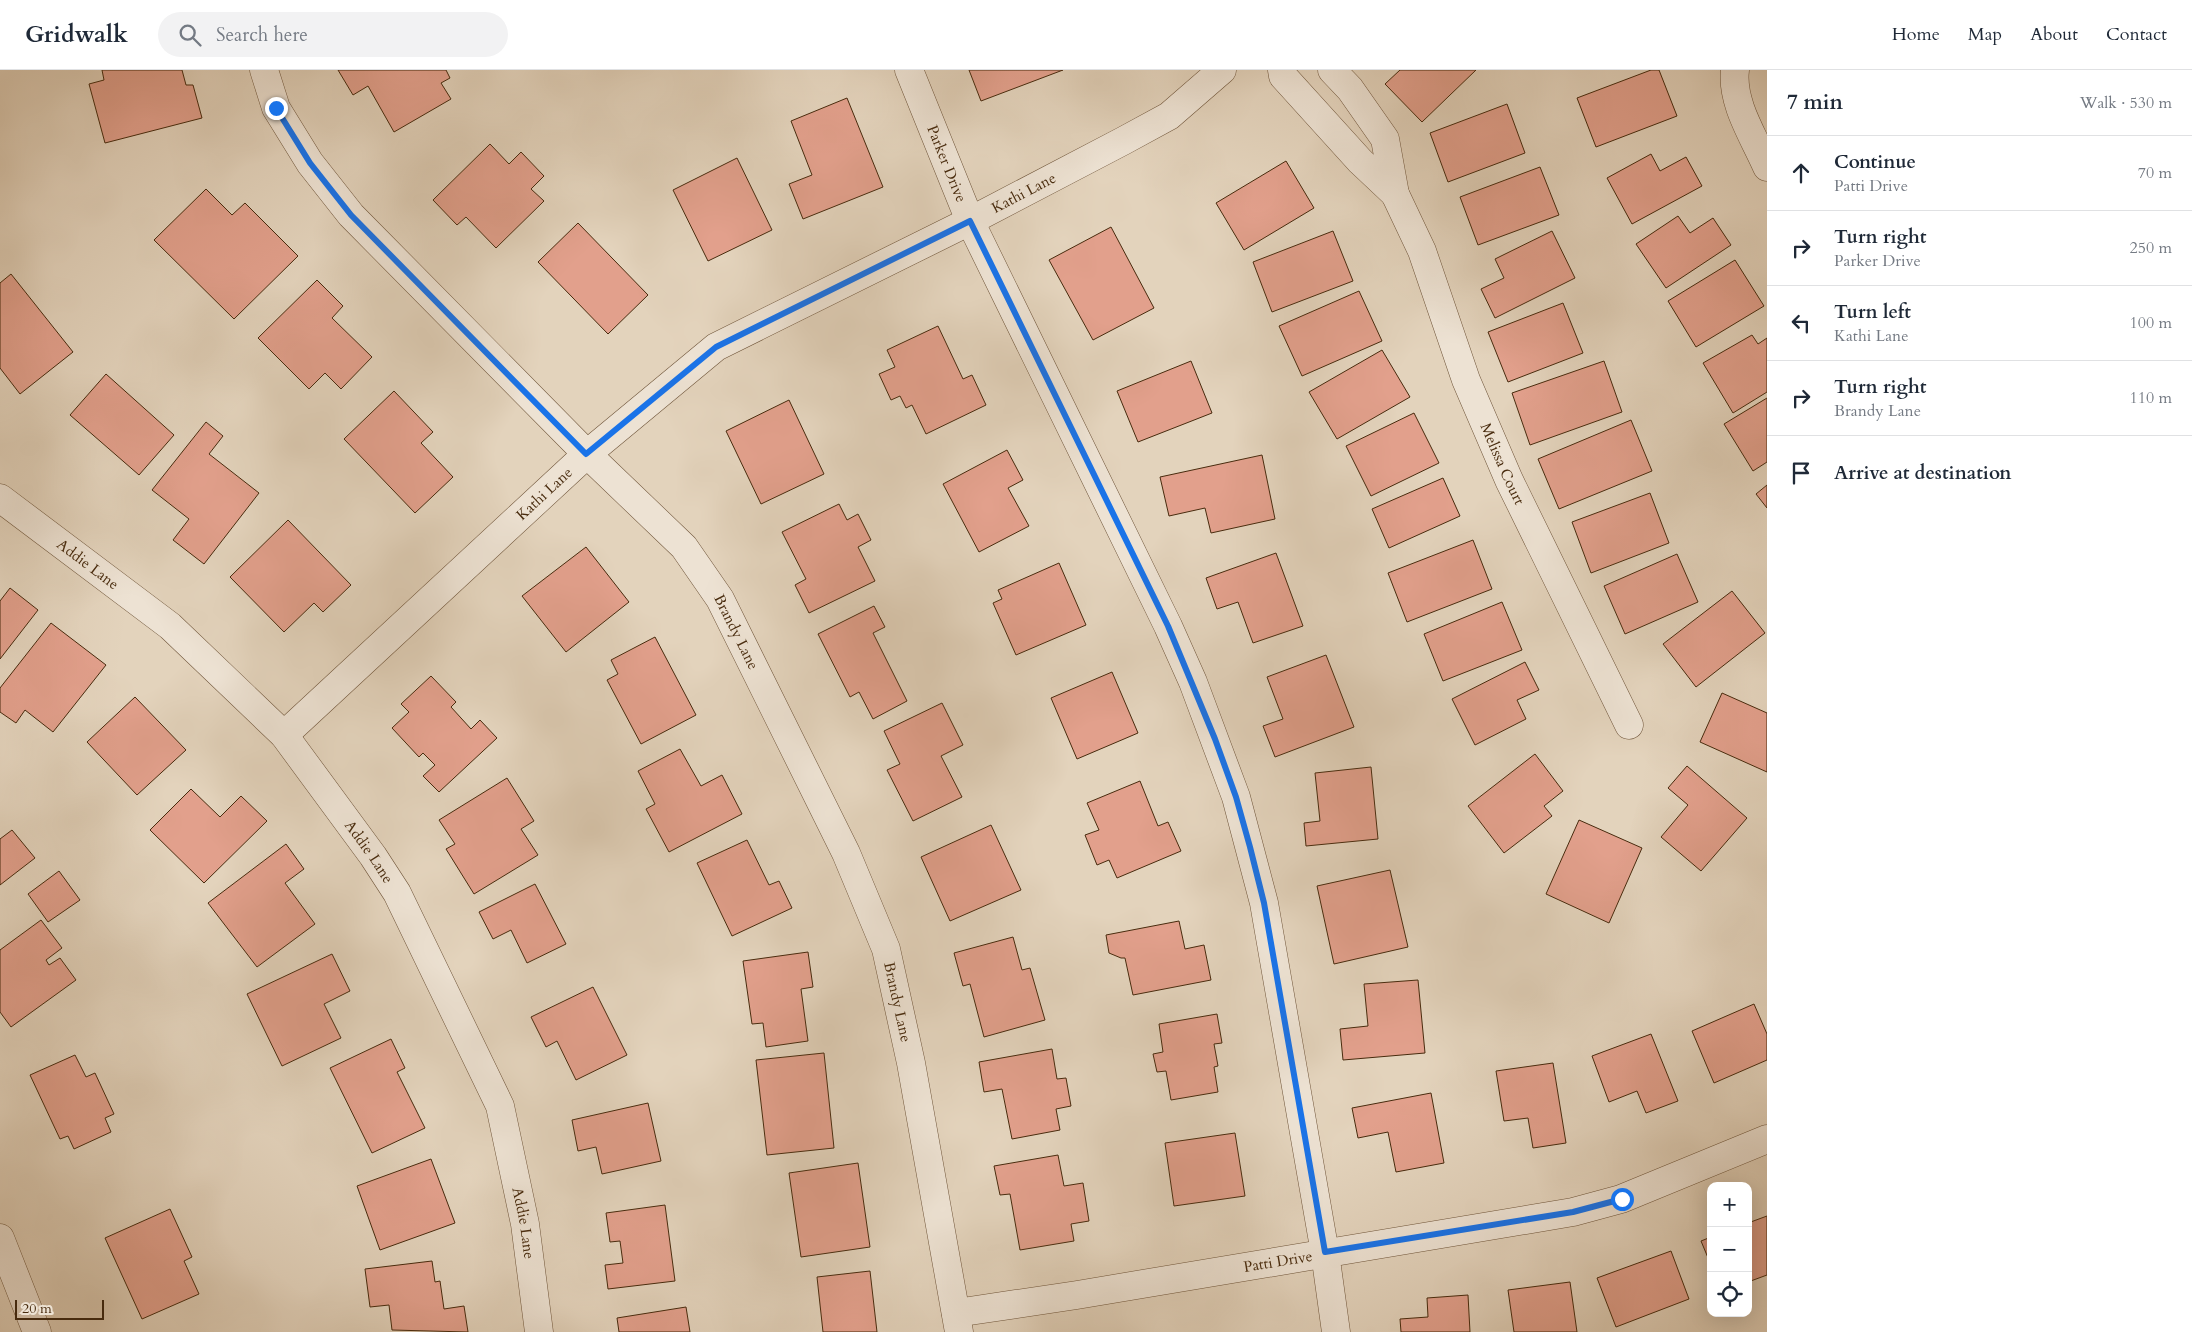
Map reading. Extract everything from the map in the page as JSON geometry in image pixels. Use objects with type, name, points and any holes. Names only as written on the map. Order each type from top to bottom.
[{"type":"street","name":"Brandy Lane","points":[[264,70],[276,108],[310,163],[351,215],[586,454],[684,546],[720,599],[846,854],[886,949],[911,1064],[957,1322]]},
{"type":"street","name":"Parker Drive","points":[[909,70],[970,221],[1168,626],[1196,690],[1236,797],[1264,903],[1325,1252],[1336,1332]]},
{"type":"street","name":"Kathi Lane","points":[[284,735],[586,454],[716,347],[970,221],[1169,116],[1222,70]]},
{"type":"street","name":"Melissa Court","points":[[1282,70],[1283,76],[1360,162],[1395,194]]},
{"type":"street","name":"Melissa Court","points":[[1332,70],[1350,89],[1385,139],[1395,194],[1422,251],[1466,380],[1509,480],[1629,725]]},
{"type":"street","points":[[1735,70],[1733,85],[1767,167]]},
{"type":"street","name":"Addie Lane","points":[[0,498],[170,626],[284,735],[373,856],[397,893],[500,1106],[525,1224],[539,1332]]},
{"type":"street","name":"Patti Drive","points":[[957,1322],[1077,1295],[1573,1212],[1622,1199],[1767,1140]]},
{"type":"street","points":[[0,1238],[37,1332]]},
{"type":"building","points":[[102,70],[182,70],[186,85],[193,85],[202,118],[105,143],[89,84],[104,80]]},
{"type":"building","points":[[338,70],[446,70],[450,78],[441,83],[451,99],[394,132],[368,86],[353,95]]},
{"type":"building","points":[[969,70],[1063,70],[981,101]]},
{"type":"building","points":[[1400,70],[1476,70],[1422,122],[1385,84]]},
{"type":"building","points":[[1651,70],[1659,70],[1677,116],[1596,147],[1577,98]]},
{"type":"building","points":[[847,98],[883,187],[803,219],[789,184],[812,175],[791,121]]},
{"type":"building","points":[[1507,104],[1525,153],[1448,182],[1430,133]]},
{"type":"building","points":[[490,144],[509,164],[521,152],[544,176],[531,189],[544,201],[496,248],[466,217],[457,225],[433,200]]},
{"type":"building","points":[[1651,154],[1660,171],[1686,157],[1702,186],[1632,224],[1607,178]]},
{"type":"building","points":[[737,158],[772,230],[708,261],[673,190]]},
{"type":"building","points":[[1286,161],[1314,208],[1244,250],[1216,203]]},
{"type":"building","points":[[1540,167],[1559,215],[1478,245],[1460,197]]},
{"type":"building","points":[[206,189],[232,215],[245,203],[298,256],[234,319],[154,240]]},
{"type":"building","points":[[1678,216],[1690,233],[1713,218],[1731,245],[1666,288],[1636,244]]},
{"type":"building","points":[[578,223],[648,295],[608,334],[538,262]]},
{"type":"building","points":[[1111,227],[1154,308],[1093,340],[1049,260]]},
{"type":"building","points":[[1333,231],[1353,281],[1272,312],[1253,262]]},
{"type":"building","points":[[1552,231],[1575,278],[1495,318],[1481,289],[1504,278],[1495,259]]},
{"type":"building","points":[[1735,260],[1764,306],[1696,347],[1668,301]]},
{"type":"building","points":[[11,274],[73,352],[20,394],[0,368],[0,283]]},
{"type":"building","points":[[317,280],[343,306],[332,318],[372,357],[341,389],[325,373],[309,389],[258,338]]},
{"type":"building","points":[[1359,291],[1382,341],[1302,376],[1279,326]]},
{"type":"building","points":[[1563,303],[1583,353],[1508,382],[1488,332]]},
{"type":"building","points":[[938,326],[963,379],[972,375],[986,405],[926,434],[912,405],[906,408],[900,396],[891,400],[879,374],[895,367],[887,350]]},
{"type":"building","points":[[1752,335],[1758,344],[1767,338],[1767,392],[1733,413],[1703,363]]},
{"type":"building","points":[[1382,350],[1410,397],[1337,439],[1309,392]]},
{"type":"building","points":[[1191,361],[1212,413],[1138,442],[1117,391]]},
{"type":"building","points":[[1604,361],[1622,412],[1530,445],[1512,393]]},
{"type":"building","points":[[106,374],[174,435],[139,475],[70,415]]},
{"type":"building","points":[[394,391],[433,432],[421,443],[453,477],[415,513],[344,439]]},
{"type":"building","points":[[1767,398],[1767,462],[1753,471],[1724,424]]},
{"type":"building","points":[[789,400],[824,474],[761,504],[726,431]]},
{"type":"building","points":[[1414,413],[1439,463],[1371,496],[1346,446]]},
{"type":"building","points":[[1631,420],[1652,471],[1559,509],[1538,459]]},
{"type":"building","points":[[206,422],[223,436],[209,454],[259,493],[204,564],[173,540],[189,519],[152,490]]},
{"type":"building","points":[[1007,450],[1023,480],[1008,488],[1029,526],[979,552],[943,484]]},
{"type":"building","points":[[1262,455],[1275,519],[1211,533],[1205,508],[1169,516],[1160,477]]},
{"type":"building","points":[[1443,478],[1460,516],[1389,548],[1372,509]]},
{"type":"building","points":[[1767,485],[1767,508],[1756,494]]},
{"type":"building","points":[[1650,493],[1669,543],[1591,573],[1572,522]]},
{"type":"building","points":[[839,504],[847,520],[858,514],[871,540],[858,547],[875,581],[809,613],[795,585],[806,579],[782,532]]},
{"type":"building","points":[[288,520],[351,585],[323,612],[314,603],[284,632],[230,577]]},
{"type":"building","points":[[1473,540],[1492,589],[1407,622],[1388,573]]},
{"type":"building","points":[[586,547],[629,602],[566,652],[522,596]]},
{"type":"building","points":[[1276,553],[1303,626],[1253,643],[1238,602],[1217,609],[1206,578]]},
{"type":"building","points":[[1677,554],[1698,602],[1625,634],[1604,586]]},
{"type":"building","points":[[1059,563],[1086,625],[1016,655],[993,603],[1002,599],[998,590]]},
{"type":"building","points":[[10,588],[38,610],[0,659],[0,601]]},
{"type":"building","points":[[1732,591],[1765,633],[1696,687],[1663,644]]},
{"type":"building","points":[[1502,602],[1522,650],[1443,681],[1424,634]]},
{"type":"building","points":[[874,606],[885,627],[873,633],[907,701],[873,719],[859,692],[850,697],[818,634]]},
{"type":"building","points":[[51,623],[106,665],[53,732],[25,710],[16,723],[0,712],[0,688]]},
{"type":"building","points":[[655,637],[696,715],[641,744],[607,680],[618,674],[611,660]]},
{"type":"building","points":[[1326,655],[1354,727],[1275,757],[1263,726],[1283,719],[1267,677]]},
{"type":"building","points":[[1525,662],[1539,690],[1517,700],[1526,719],[1475,745],[1452,699]]},
{"type":"building","points":[[1112,672],[1138,733],[1077,759],[1051,698]]},
{"type":"building","points":[[431,676],[456,702],[451,707],[471,729],[480,720],[497,738],[439,792],[423,776],[435,765],[423,753],[419,757],[392,728],[409,712],[401,704]]},
{"type":"building","points":[[1722,693],[1767,713],[1767,772],[1700,742]]},
{"type":"building","points":[[135,697],[186,750],[137,795],[87,742]]},
{"type":"building","points":[[942,703],[963,745],[941,756],[962,797],[913,821],[887,770],[900,764],[884,731]]},
{"type":"building","points":[[680,749],[701,786],[722,775],[742,814],[669,852],[646,809],[655,804],[638,771]]},
{"type":"building","points":[[1535,754],[1563,791],[1544,806],[1552,816],[1504,853],[1468,806]]},
{"type":"building","points":[[1687,766],[1747,818],[1701,871],[1661,837],[1688,805],[1668,788]]},
{"type":"building","points":[[1371,767],[1378,839],[1306,846],[1304,823],[1320,821],[1315,773]]},
{"type":"building","points":[[507,778],[534,821],[521,829],[538,855],[474,894],[446,849],[455,844],[439,820]]},
{"type":"building","points":[[1140,781],[1158,826],[1168,822],[1181,851],[1117,878],[1109,860],[1097,865],[1085,835],[1099,830],[1087,803]]},
{"type":"building","points":[[191,789],[220,817],[241,796],[267,821],[204,883],[150,830]]},
{"type":"building","points":[[1579,820],[1642,848],[1609,923],[1546,894]]},
{"type":"building","points":[[991,825],[1021,890],[950,921],[921,857]]},
{"type":"building","points":[[12,830],[35,858],[0,885],[0,839]]},
{"type":"building","points":[[747,840],[769,885],[779,881],[792,908],[732,936],[697,863]]},
{"type":"building","points":[[286,844],[304,869],[285,883],[315,924],[257,967],[208,903]]},
{"type":"building","points":[[1390,870],[1408,947],[1334,964],[1317,886]]},
{"type":"building","points":[[59,871],[80,900],[48,922],[28,894]]},
{"type":"building","points":[[535,884],[566,944],[527,963],[511,930],[493,939],[479,912]]},
{"type":"building","points":[[41,920],[62,948],[46,960],[49,965],[60,958],[76,980],[11,1027],[0,1012],[0,950]]},
{"type":"building","points":[[1179,921],[1185,949],[1204,945],[1211,980],[1133,995],[1125,958],[1109,953],[1106,935]]},
{"type":"building","points":[[1013,937],[1022,970],[1030,968],[1045,1020],[984,1037],[970,984],[963,986],[954,953]]},
{"type":"building","points":[[808,952],[813,987],[801,989],[808,1041],[766,1047],[763,1023],[752,1024],[743,961]]},
{"type":"building","points":[[332,954],[350,991],[324,1004],[341,1038],[282,1066],[247,994]]},
{"type":"building","points":[[1418,980],[1425,1053],[1343,1060],[1340,1029],[1368,1026],[1364,984]]},
{"type":"building","points":[[593,987],[627,1055],[576,1080],[557,1041],[546,1047],[531,1017]]},
{"type":"building","points":[[1754,1004],[1767,1034],[1767,1060],[1714,1083],[1692,1031]]},
{"type":"building","points":[[1217,1014],[1222,1043],[1214,1044],[1218,1066],[1214,1067],[1218,1092],[1171,1100],[1166,1071],[1157,1072],[1153,1054],[1163,1052],[1159,1024]]},
{"type":"building","points":[[1651,1034],[1678,1101],[1646,1113],[1637,1091],[1609,1102],[1592,1056]]},
{"type":"building","points":[[391,1039],[405,1068],[397,1072],[425,1128],[372,1153],[330,1068]]},
{"type":"building","points":[[1052,1049],[1057,1079],[1066,1078],[1071,1106],[1056,1109],[1060,1130],[1012,1139],[1002,1089],[984,1092],[979,1062]]},
{"type":"building","points":[[824,1053],[834,1148],[767,1155],[756,1060]]},
{"type":"building","points":[[75,1055],[86,1077],[95,1073],[114,1114],[105,1118],[111,1132],[74,1149],[68,1136],[60,1139],[30,1075]]},
{"type":"building","points":[[1553,1063],[1566,1143],[1533,1148],[1528,1118],[1504,1121],[1496,1071]]},
{"type":"building","points":[[1431,1093],[1444,1163],[1396,1172],[1388,1132],[1358,1138],[1352,1108]]},
{"type":"building","points":[[648,1103],[661,1161],[602,1174],[596,1147],[578,1151],[572,1120]]},
{"type":"building","points":[[1235,1133],[1245,1196],[1174,1206],[1165,1143]]},
{"type":"building","points":[[1058,1155],[1064,1186],[1083,1183],[1089,1221],[1071,1224],[1074,1241],[1020,1250],[1010,1194],[1000,1195],[994,1166]]},
{"type":"building","points":[[431,1159],[455,1223],[380,1250],[357,1186]]},
{"type":"building","points":[[858,1163],[870,1247],[801,1257],[789,1173]]},
{"type":"building","points":[[665,1205],[675,1281],[608,1289],[605,1265],[623,1263],[620,1241],[610,1242],[606,1213]]},
{"type":"building","points":[[170,1209],[192,1257],[184,1261],[199,1294],[142,1319],[105,1238]]},
{"type":"building","points":[[1767,1216],[1767,1275],[1752,1281],[1752,1227],[1752,1222]]},
{"type":"building","points":[[1707,1239],[1707,1255],[1701,1241]]},
{"type":"building","points":[[1671,1251],[1689,1299],[1616,1327],[1597,1278]]},
{"type":"building","points":[[432,1261],[435,1282],[440,1281],[444,1309],[464,1306],[468,1332],[392,1330],[389,1305],[370,1307],[365,1269]]},
{"type":"building","points":[[870,1271],[877,1332],[823,1332],[817,1277]]},
{"type":"building","points":[[1570,1282],[1577,1332],[1514,1332],[1508,1290]]},
{"type":"building","points":[[1468,1295],[1470,1332],[1401,1332],[1400,1319],[1428,1317],[1427,1298]]},
{"type":"building","points":[[686,1307],[690,1332],[619,1332],[617,1318]]},
{"type":"route","points":[[276,108],[310,163],[351,215],[586,454],[664,387],[716,347],[970,221],[1168,626],[1193,682],[1236,797],[1264,903],[1325,1252],[1573,1212],[1622,1199]]}]
